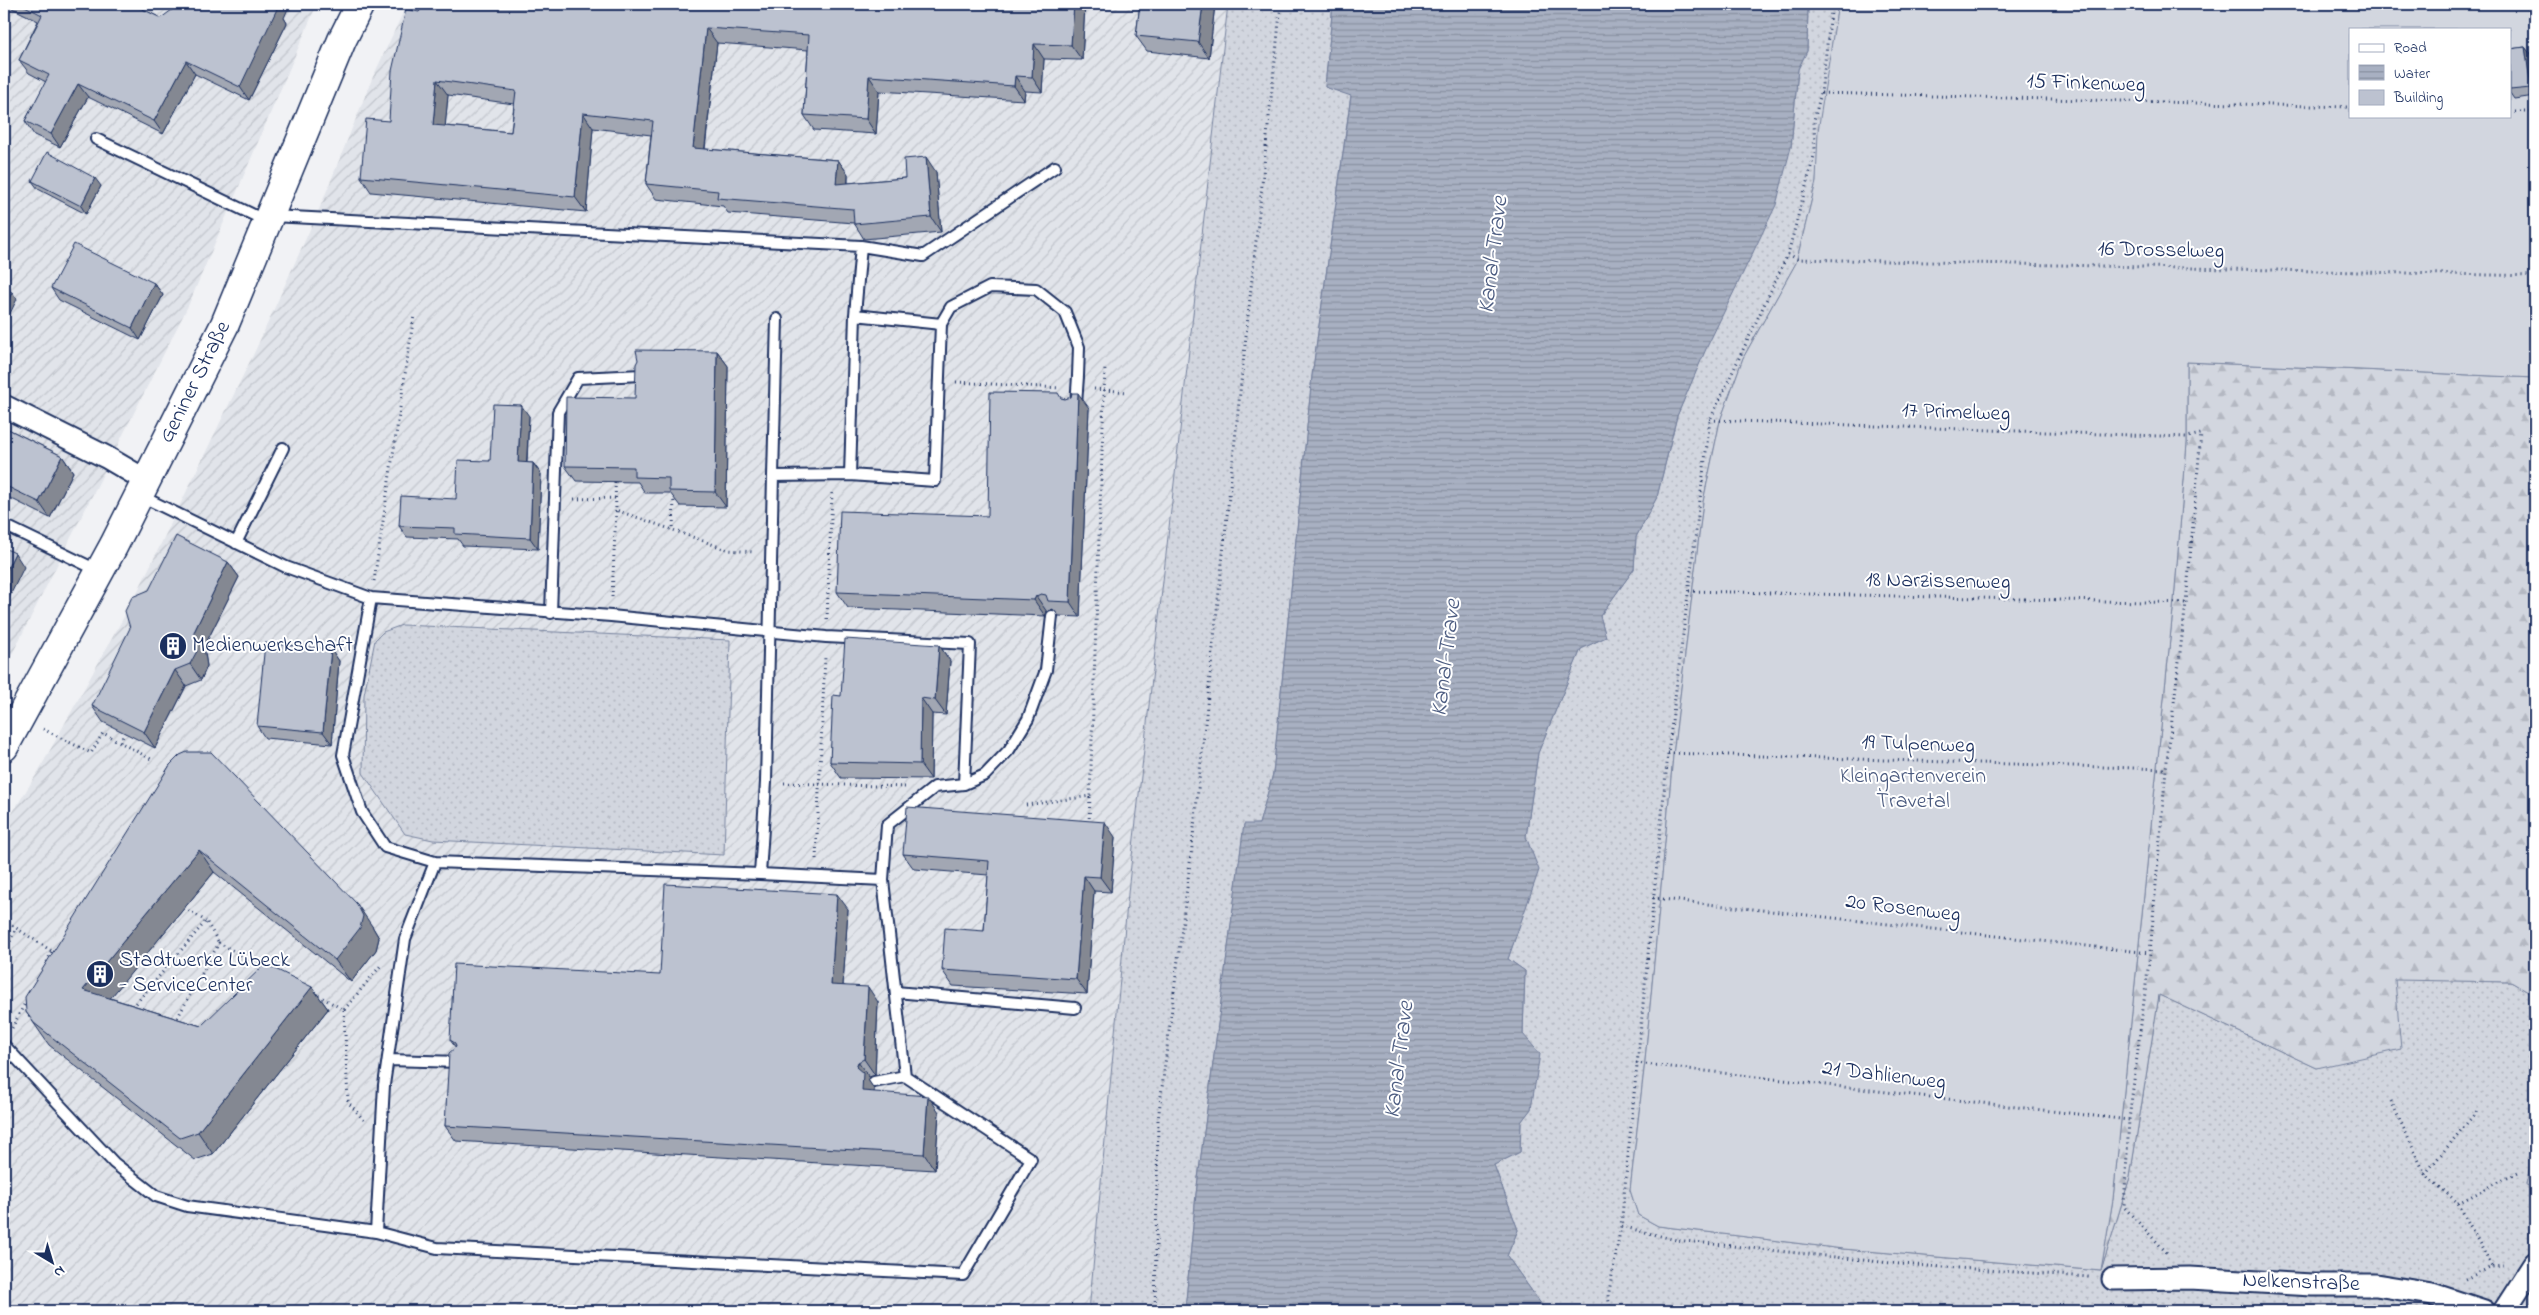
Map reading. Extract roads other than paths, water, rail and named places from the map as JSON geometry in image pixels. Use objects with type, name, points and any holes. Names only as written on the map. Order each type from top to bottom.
[{"type":"main road","name":"Geniner Straße","points":[[4,747],[100,571],[225,324],[342,40],[360,4]]},
{"type":"street","points":[[4,406],[106,458],[143,488]]},
{"type":"street","points":[[2504,1311],[2535,1264]]},
{"type":"street","name":"Nelkenstraße","points":[[2113,1279],[2190,1278],[2312,1285],[2376,1285],[2432,1294],[2484,1311]]},
{"type":"lane","points":[[96,139],[268,219],[861,246],[923,256],[1055,167]]},
{"type":"lane","points":[[850,475],[855,315],[861,246]]},
{"type":"lane","points":[[773,476],[850,475],[935,481],[941,324],[951,307],[990,287],[1036,289],[1066,312],[1079,347],[1076,408]]},
{"type":"lane","points":[[855,315],[941,324]]},
{"type":"lane","points":[[760,874],[766,782],[777,319]]},
{"type":"lane","points":[[550,613],[558,412],[578,378],[642,375]]},
{"type":"lane","points":[[236,543],[283,448]]},
{"type":"lane","points":[[143,488],[236,543],[286,567],[371,598],[550,613],[611,616],[770,630],[826,637],[970,644],[964,784]]},
{"type":"lane","points":[[4,525],[100,571]]},
{"type":"lane","points":[[371,598],[344,756],[362,812],[385,847],[435,862],[883,880]]},
{"type":"lane","points":[[905,1076],[883,880],[886,825],[935,787],[964,784],[985,775],[1009,750],[1028,719],[1046,670],[1052,616]]},
{"type":"lane","points":[[376,1232],[388,1060],[404,939],[435,862]]},
{"type":"lane","points":[[896,992],[1075,1008]]},
{"type":"lane","points":[[6,1040],[114,1163],[156,1196],[187,1206],[376,1232],[437,1248],[963,1275],[1031,1159],[905,1076],[874,1082]]},
{"type":"lane","points":[[388,1060],[460,1062]]},
{"type":"water","name":"Kanal-Trave","points":[[1333,4],[1808,4],[1807,51],[1798,69],[1791,147],[1776,205],[1706,349],[1677,416],[1657,497],[1636,537],[1634,569],[1600,616],[1606,637],[1581,649],[1538,753],[1526,837],[1539,870],[1508,959],[1525,971],[1523,1034],[1540,1054],[1531,1109],[1521,1122],[1520,1152],[1494,1165],[1518,1230],[1507,1256],[1546,1311],[1185,1311],[1196,1194],[1244,824],[1259,824],[1273,774],[1312,376],[1351,96],[1325,87]]},
{"type":"place","name":"Medienwerkschaft","points":[[173,646]]},
{"type":"place","name":"Stadtwerke Lübeck - ServiceCenter","points":[[100,974]]},
{"type":"park label","name":"Kleingartenverein Travetal","points":[[1913,790]]}]
